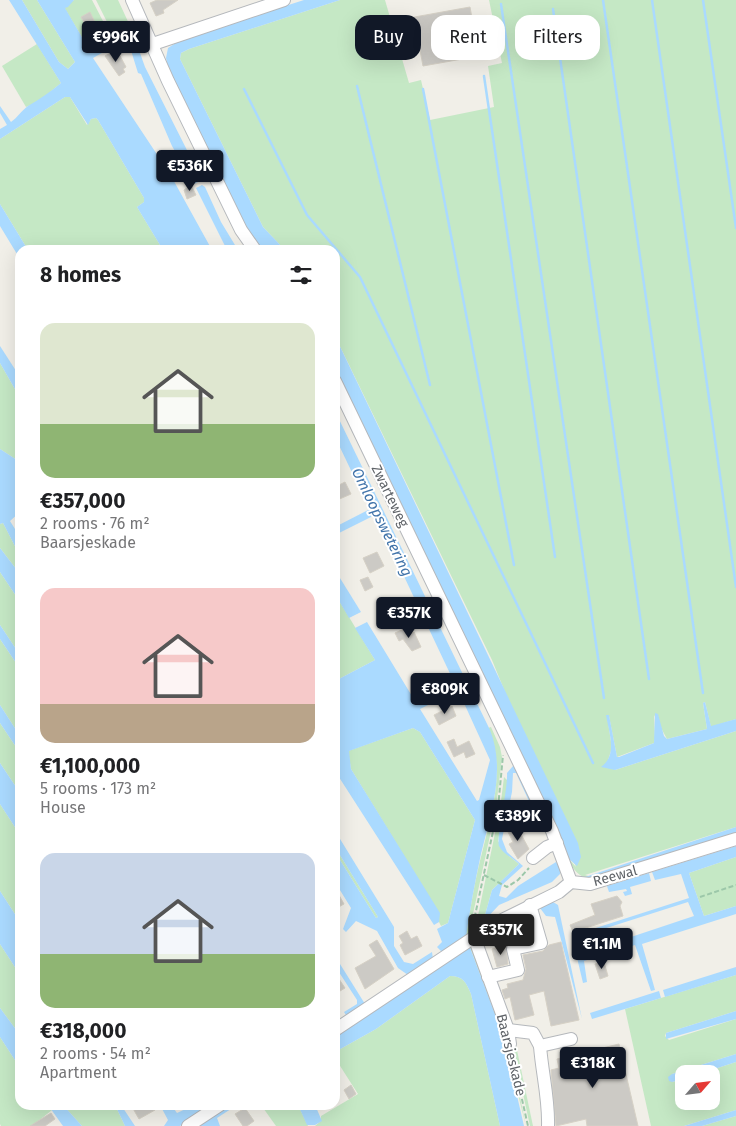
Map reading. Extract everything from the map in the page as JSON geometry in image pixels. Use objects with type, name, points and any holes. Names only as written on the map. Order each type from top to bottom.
[{"type":"street","points":[[132,0],[153,44],[168,82],[240,230],[251,245]]},
{"type":"street","points":[[153,44],[284,0]]},
{"type":"street","name":"Zwarteweg","points":[[340,395],[429,586],[495,722],[557,843],[571,882]]},
{"type":"street","name":"Reewal","points":[[571,882],[590,884],[736,839]]},
{"type":"street","points":[[533,858],[547,847],[557,843]]},
{"type":"street","points":[[340,1027],[500,920],[558,892],[571,882]]},
{"type":"street","points":[[488,977],[518,970],[514,949],[541,943],[530,905]]},
{"type":"street","name":"Baarsjeskade","points":[[467,942],[488,977],[508,1030],[510,1044]]},
{"type":"street","points":[[508,1030],[533,1032],[540,1046],[542,1072],[549,1106],[548,1126]]},
{"type":"street","points":[[540,1046],[571,1039]]},
{"type":"street","points":[[188,1126],[212,1110]]},
{"type":"path","points":[[467,942],[473,924],[498,808],[503,751]]},
{"type":"path","points":[[484,875],[506,887],[518,880],[532,864],[533,858]]},
{"type":"path","points":[[700,896],[736,885]]},
{"type":"path","name":"Baarsjeskade","points":[[510,1044],[528,1126]]},
{"type":"green space","points":[[22,0],[37,0],[75,62],[68,69],[59,62]]},
{"type":"green space","points":[[74,0],[92,0],[104,23],[107,22],[96,0],[118,0],[131,28],[90,51],[64,7]]},
{"type":"green space","points":[[340,0],[385,0],[389,15],[355,15],[355,60],[402,60],[409,83],[421,80],[430,120],[494,107],[488,66],[502,63],[501,60],[505,60],[505,15],[492,15],[489,0],[736,0],[736,719],[711,727],[705,702],[703,703],[707,729],[667,739],[654,715],[654,743],[617,757],[609,716],[607,716],[612,748],[607,763],[615,770],[736,731],[736,827],[585,875],[592,877],[736,833],[736,835],[590,879],[579,874],[574,869],[569,859],[576,867],[492,660],[340,346],[340,245],[280,245],[263,227],[180,59],[181,53]]},
{"type":"green space","points":[[37,44],[61,83],[38,102],[26,107],[2,66]]},
{"type":"green space","points":[[65,97],[70,97],[87,125],[91,119],[96,118],[98,120],[144,198],[144,202],[137,207],[160,245],[25,245],[0,204],[0,139]]},
{"type":"green space","points":[[0,363],[15,389],[15,459],[0,449]]},
{"type":"green space","points":[[3,523],[15,546],[15,568],[0,548],[0,524]]},
{"type":"green space","points":[[0,572],[15,594],[15,648],[0,625]]},
{"type":"green space","points":[[340,602],[375,660],[340,678]]},
{"type":"green space","points":[[0,639],[15,662],[15,728],[0,705]]},
{"type":"green space","points":[[0,723],[15,746],[15,786],[0,763]]},
{"type":"green space","points":[[491,727],[500,747],[502,757],[496,808],[471,923],[472,934],[466,937],[479,863],[496,790],[496,759],[488,728]]},
{"type":"green space","points":[[413,728],[420,732],[475,820],[448,923],[441,926],[439,913],[351,769],[348,751]]},
{"type":"green space","points":[[504,777],[507,780],[507,788],[498,841],[509,856],[519,864],[492,890],[483,922],[486,921],[484,925],[475,930],[500,809]]},
{"type":"green space","points":[[0,804],[15,827],[15,914],[0,891]]},
{"type":"green space","points":[[340,855],[378,917],[376,918],[340,860]]},
{"type":"green space","points":[[736,857],[736,906],[704,916],[689,873]]},
{"type":"green space","points":[[472,942],[509,1045],[526,1126],[503,1035],[469,945]]},
{"type":"green space","points":[[0,944],[15,967],[15,1028],[0,1008]]},
{"type":"green space","points":[[736,975],[736,1011],[666,1033],[665,1036],[669,1040],[736,1019],[736,1054],[701,1065],[675,1065],[672,1082],[675,1081],[675,1110],[720,1110],[720,1067],[736,1062],[736,1110],[684,1126],[651,1126],[625,1009]]},
{"type":"green space","points":[[450,976],[464,980],[471,994],[500,1126],[315,1126],[321,1121],[321,1116],[331,1110],[340,1110],[340,1105],[358,1094],[340,1066],[340,1049],[376,1029]]},
{"type":"green space","points":[[514,1036],[533,1126],[530,1126],[511,1038]]},
{"type":"green space","points":[[0,1037],[15,1060],[15,1110],[52,1110],[37,1122],[37,1126],[1,1126]]},
{"type":"green space","points":[[68,1110],[117,1110],[125,1126],[82,1126]]},
{"type":"green space","points":[[265,1110],[300,1110],[308,1126],[276,1126]]},
{"type":"green space","points":[[736,1116],[736,1126],[702,1126]]},
{"type":"water","points":[[9,0],[22,0],[59,62],[68,69],[75,62],[37,0],[74,0],[65,8],[90,51],[131,28],[130,24],[135,22],[141,31],[93,58],[170,174],[209,245],[160,245],[137,207],[144,202],[144,198],[98,120],[96,118],[91,119],[88,125],[70,97],[65,97],[0,139],[0,129],[7,125],[0,113],[0,106],[11,122],[26,108],[61,83]]},
{"type":"water","points":[[304,0],[340,0],[181,53],[180,59],[263,227],[280,245],[258,245],[235,208],[168,67],[166,58],[168,48],[182,39]]},
{"type":"water","points":[[139,40],[140,53],[145,67],[193,162],[200,181],[194,184],[172,146],[141,74],[138,73],[129,44]]},
{"type":"water","points":[[202,185],[205,187],[221,222],[235,245],[224,245],[196,188]]},
{"type":"water","points":[[0,204],[25,245],[15,245],[15,251],[0,226]]},
{"type":"water","points":[[0,346],[15,369],[15,389],[0,363]]},
{"type":"water","points":[[340,346],[578,843],[581,857],[577,866],[569,859],[340,379]]},
{"type":"water","name":"Omloopswetering","points":[[340,421],[490,730],[495,745],[497,776],[495,792],[477,874],[466,937],[443,953],[437,947],[442,942],[437,929],[448,923],[475,820],[420,732],[413,728],[349,751],[351,769],[440,913],[439,922],[434,925],[340,779],[340,678],[375,660],[355,628],[367,622],[415,701],[454,682],[375,515],[340,532],[340,524],[372,508],[364,488],[359,487],[340,447]],"holes":[[[458,690],[490,760],[479,800],[477,801],[420,709]]]},
{"type":"water","points":[[0,449],[15,459],[15,516],[10,521],[15,529],[15,546],[3,523],[0,524]]},
{"type":"water","points":[[0,548],[15,568],[15,594],[0,572]]},
{"type":"water","points":[[340,578],[361,612],[349,618],[340,603]]},
{"type":"water","points":[[0,625],[15,648],[15,662],[0,639]]},
{"type":"water","points":[[705,702],[711,726],[736,719],[736,731],[615,770],[601,767],[606,762],[611,750],[606,715],[609,715],[617,757],[619,757],[654,743],[655,713],[658,714],[664,736],[667,739],[707,729],[703,703]]},
{"type":"water","points":[[0,705],[15,728],[15,746],[0,723]]},
{"type":"water","points":[[0,763],[15,786],[15,827],[0,804]]},
{"type":"water","points":[[513,766],[516,767],[544,825],[541,826],[539,823],[516,773],[513,773],[512,792],[502,839],[507,852],[523,866],[502,885],[499,896],[506,898],[518,886],[556,862],[561,870],[560,874],[552,882],[499,905],[483,922],[492,890],[519,864],[499,846],[507,773]]},
{"type":"water","points":[[736,827],[736,833],[592,877],[585,877]]},
{"type":"water","points":[[340,839],[394,927],[394,946],[404,962],[413,964],[432,952],[433,959],[408,975],[398,968],[377,931],[356,921],[346,932],[343,929],[351,908],[340,890],[340,860],[376,918],[378,917],[340,855]]},
{"type":"water","points":[[736,846],[736,857],[689,873],[704,916],[736,906],[736,914],[642,944],[655,990],[651,991],[635,945],[584,961],[587,982],[583,983],[574,945],[583,953],[694,916],[688,902],[575,938],[574,935],[689,898],[681,874],[655,880],[652,872]]},
{"type":"water","points":[[649,873],[651,881],[630,887],[632,894],[625,896],[623,892],[627,891],[626,889],[609,892],[607,886]]},
{"type":"water","points":[[0,891],[15,914],[15,967],[0,944]]},
{"type":"water","points":[[553,902],[558,905],[582,1019],[555,917],[546,916],[540,908]]},
{"type":"water","points":[[469,945],[503,1035],[524,1126],[500,1126],[471,994],[466,983],[458,977],[450,976],[376,1029],[340,1049],[340,1031]]},
{"type":"water","points":[[340,964],[365,1004],[346,1015],[344,1012],[357,1004],[357,1000],[340,974]]},
{"type":"water","points":[[736,967],[736,975],[665,997],[663,990]]},
{"type":"water","points":[[659,991],[661,998],[592,1019],[590,1013]]},
{"type":"water","points":[[0,1008],[15,1028],[15,1060],[0,1037]]},
{"type":"water","points":[[736,1011],[736,1019],[666,1039],[666,1033]]},
{"type":"water","points":[[736,1054],[736,1062],[720,1067],[720,1065],[701,1065]]},
{"type":"water","points":[[675,1073],[675,1081],[672,1082],[669,1081],[668,1077]]},
{"type":"water","points":[[52,1110],[68,1110],[82,1126],[63,1126]]},
{"type":"water","points":[[117,1110],[124,1110],[135,1126],[125,1126]]},
{"type":"water","points":[[163,1110],[175,1110],[177,1113],[183,1110],[202,1110],[180,1126],[164,1126],[168,1120]]},
{"type":"water","points":[[220,1110],[229,1110],[217,1118],[220,1126],[196,1126]]},
{"type":"water","points":[[300,1110],[317,1110],[322,1121],[315,1125],[307,1125]]},
{"type":"water","points":[[736,1110],[736,1116],[702,1126],[684,1126]]},
{"type":"building","points":[[157,0],[178,0],[163,10],[164,13],[156,16],[150,3]]},
{"type":"building","points":[[470,7],[471,15],[431,15],[431,60],[457,60],[423,66],[421,55],[421,16]]},
{"type":"building","points":[[90,12],[101,35],[93,39],[81,17]]},
{"type":"building","points":[[112,52],[114,55],[118,52],[126,67],[123,69],[125,72],[119,76],[105,56]]},
{"type":"building","points":[[191,185],[196,195],[187,199],[184,190]]},
{"type":"building","points":[[345,482],[351,494],[340,499],[340,484]]},
{"type":"building","points":[[377,552],[384,566],[370,573],[363,558]]},
{"type":"building","points":[[368,577],[373,587],[365,591],[360,580]]},
{"type":"building","points":[[404,629],[410,634],[414,632],[421,647],[412,651],[403,639],[399,641],[395,633]]},
{"type":"building","points":[[452,706],[456,716],[439,725],[434,715]]},
{"type":"building","points":[[454,739],[457,747],[469,741],[475,754],[466,758],[464,752],[454,757],[447,742]]},
{"type":"building","points":[[516,825],[529,849],[518,859],[509,844],[513,842],[507,830]]},
{"type":"building","points":[[617,896],[622,902],[620,906],[623,916],[573,932],[570,925],[595,915],[591,904]]},
{"type":"building","points":[[340,897],[344,904],[340,906]]},
{"type":"building","points":[[525,923],[529,937],[513,941],[512,926]]},
{"type":"building","points":[[407,931],[411,939],[417,936],[422,946],[405,955],[400,945],[403,943],[399,936]]},
{"type":"building","points":[[377,940],[394,969],[365,989],[355,968],[376,956],[369,945]]},
{"type":"building","points":[[561,942],[579,1020],[551,1026],[544,991],[529,995],[534,1015],[515,1020],[510,997],[505,999],[502,990],[508,988],[507,984],[523,980],[526,969],[523,955],[543,951],[549,945]]},
{"type":"building","points":[[506,946],[508,964],[497,967],[492,949]]},
{"type":"building","points":[[604,962],[608,976],[600,979],[595,964]]},
{"type":"building","points":[[340,980],[345,988],[340,991]]},
{"type":"building","points":[[619,1044],[638,1126],[587,1126],[586,1119],[556,1126],[551,1070],[559,1068],[557,1059]]},
{"type":"building","points":[[351,1085],[356,1094],[349,1099],[344,1090]]},
{"type":"building","points":[[134,1110],[155,1110],[139,1119]]},
{"type":"building","points":[[242,1110],[246,1110],[254,1121],[247,1126],[243,1126],[235,1114]]},
{"type":"building","points":[[51,1113],[55,1119],[45,1126],[30,1126]]},
{"type":"waterway","points":[[603,0],[703,693]]},
{"type":"waterway","points":[[652,0],[736,587]]},
{"type":"waterway","points":[[703,0],[736,228]]},
{"type":"waterway","points":[[501,4],[604,698]]},
{"type":"waterway","points":[[553,9],[649,679]]},
{"type":"waterway","points":[[484,76],[555,557]]},
{"type":"waterway","points":[[357,86],[430,385]]},
{"type":"waterway","points":[[244,89],[307,215],[333,245]]},
{"type":"waterway","points":[[423,89],[514,565]]},
{"type":"waterway","points":[[340,254],[360,277],[593,763]]}]
